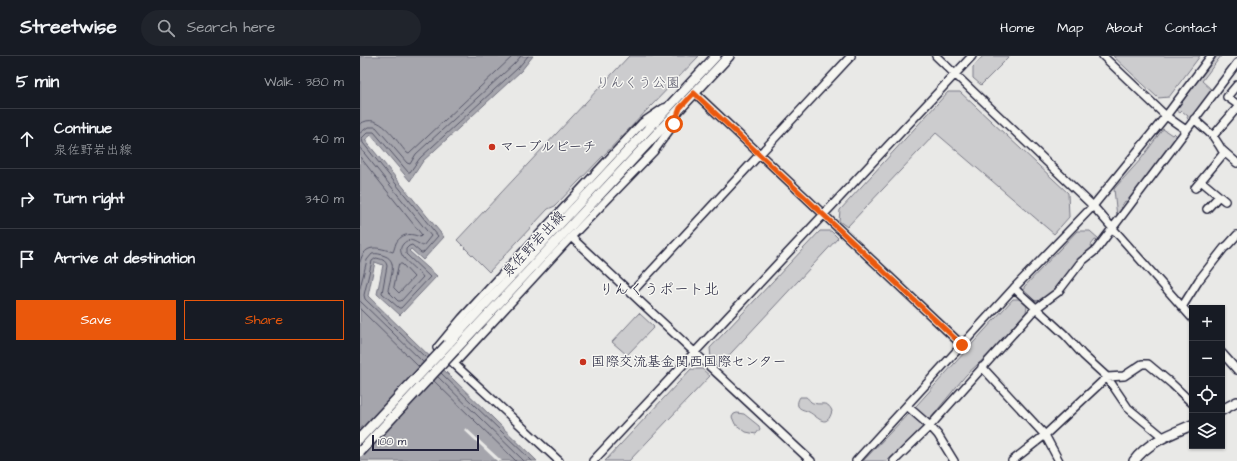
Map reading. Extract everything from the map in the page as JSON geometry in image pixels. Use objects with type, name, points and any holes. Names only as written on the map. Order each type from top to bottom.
[{"type":"main road","name":"泉佐野岩出線","points":[[360,452],[451,347],[716,56]]},
{"type":"main road","name":"泉佐野岩出線","points":[[360,438],[451,347],[729,56]]},
{"type":"main road","points":[[1225,408],[1237,402]]},
{"type":"main road","points":[[1134,461],[1140,454],[1163,437],[1189,426]]},
{"type":"street","points":[[631,293],[851,56]]},
{"type":"street","points":[[936,56],[1093,206],[1189,315]]},
{"type":"street","points":[[593,461],[972,56]]},
{"type":"street","points":[[1103,56],[1166,116],[1186,130]]},
{"type":"street","points":[[856,461],[1014,288],[1093,206],[1166,116],[1211,56]]},
{"type":"street","points":[[894,461],[930,426],[1035,309],[1058,292],[1081,262],[1096,250],[1237,63]]},
{"type":"street","points":[[1237,85],[1227,97],[1237,104]]},
{"type":"street","points":[[694,93],[962,345]]},
{"type":"street","points":[[559,461],[437,348],[462,318],[642,123],[678,98]]},
{"type":"street","points":[[454,364],[571,237],[654,151],[674,124],[680,108]]},
{"type":"street","points":[[1213,136],[1237,108]]},
{"type":"street","points":[[1194,119],[1213,136],[1224,153],[1237,163]]},
{"type":"street","points":[[1195,188],[1224,153]]},
{"type":"street","points":[[1201,181],[1225,201]]},
{"type":"street","points":[[1207,209],[1219,196]]},
{"type":"street","points":[[1182,307],[1198,280],[1224,248],[1237,235]]},
{"type":"street","points":[[571,237],[811,461]]},
{"type":"street","points":[[1014,288],[1066,336],[1083,355],[1107,377],[1128,408],[1163,437]]},
{"type":"street","points":[[1225,356],[1236,366]]},
{"type":"street","points":[[1012,461],[1045,435],[1107,377],[1124,376],[1142,364],[1148,364],[1189,400]]},
{"type":"street","points":[[982,367],[1045,435],[1059,461]]},
{"type":"street","points":[[907,406],[938,435],[954,461]]},
{"type":"green space","name":"りんくう公園","points":[[629,56],[699,56],[555,206],[548,209],[489,272],[457,240]]},
{"type":"green space","points":[[983,56],[1010,56],[981,85],[973,78],[973,67]]},
{"type":"green space","points":[[1113,56],[1200,56],[1169,97],[1158,98]]},
{"type":"green space","points":[[1217,56],[1221,56],[1202,81],[1212,90],[1189,120],[1187,118],[1188,116],[1182,111],[1180,113],[1176,110]]},
{"type":"green space","points":[[948,92],[960,92],[1068,193],[1069,217],[1054,234],[936,133],[847,227],[839,221],[840,210]]},
{"type":"green space","points":[[1163,129],[1172,135],[1174,133],[1177,136],[1128,202],[1125,201],[1121,207],[1123,209],[1117,217],[1114,189],[1141,159]]},
{"type":"green space","points":[[820,231],[831,231],[838,238],[719,366],[711,358],[710,348]]},
{"type":"green space","points":[[1077,231],[1090,231],[1099,239],[1099,241],[1095,240],[1091,245],[1092,249],[1081,256],[1052,292],[1040,301],[1031,300],[1024,293],[1024,287]]},
{"type":"green space","points":[[1013,299],[1019,299],[1027,306],[1026,312],[990,353],[966,375],[930,419],[927,419],[916,408],[916,406]]},
{"type":"green space","points":[[639,313],[654,327],[627,355],[612,342]]},
{"type":"green space","points":[[691,369],[702,369],[710,376],[629,461],[605,461]]},
{"type":"green space","points":[[800,397],[806,397],[814,403],[828,405],[832,411],[828,420],[825,421],[819,419],[800,408],[798,406],[798,400]]},
{"type":"green space","points":[[737,413],[744,414],[759,426],[760,429],[756,434],[746,432],[735,424],[732,417]]},
{"type":"green space","points":[[908,414],[911,414],[923,424],[923,428],[887,461],[863,461]]},
{"type":"water","points":[[360,56],[533,56],[521,71],[423,161],[410,181],[371,135],[365,140],[444,237],[423,260],[411,249],[409,251],[437,276],[400,315],[377,294],[383,265],[375,262],[368,296],[537,461],[360,461]]},
{"type":"pier","points":[[466,428],[502,461],[497,461],[464,430]]},
{"type":"place","name":"マーブルビーチ","points":[[492,147]]},
{"type":"place","name":"国際交流基金関西国際センター","points":[[583,362]]},
{"type":"district","name":"りんくうポート北","points":[[659,289]]},
{"type":"route","points":[[674,124],[680,108],[694,93],[962,345]]}]
